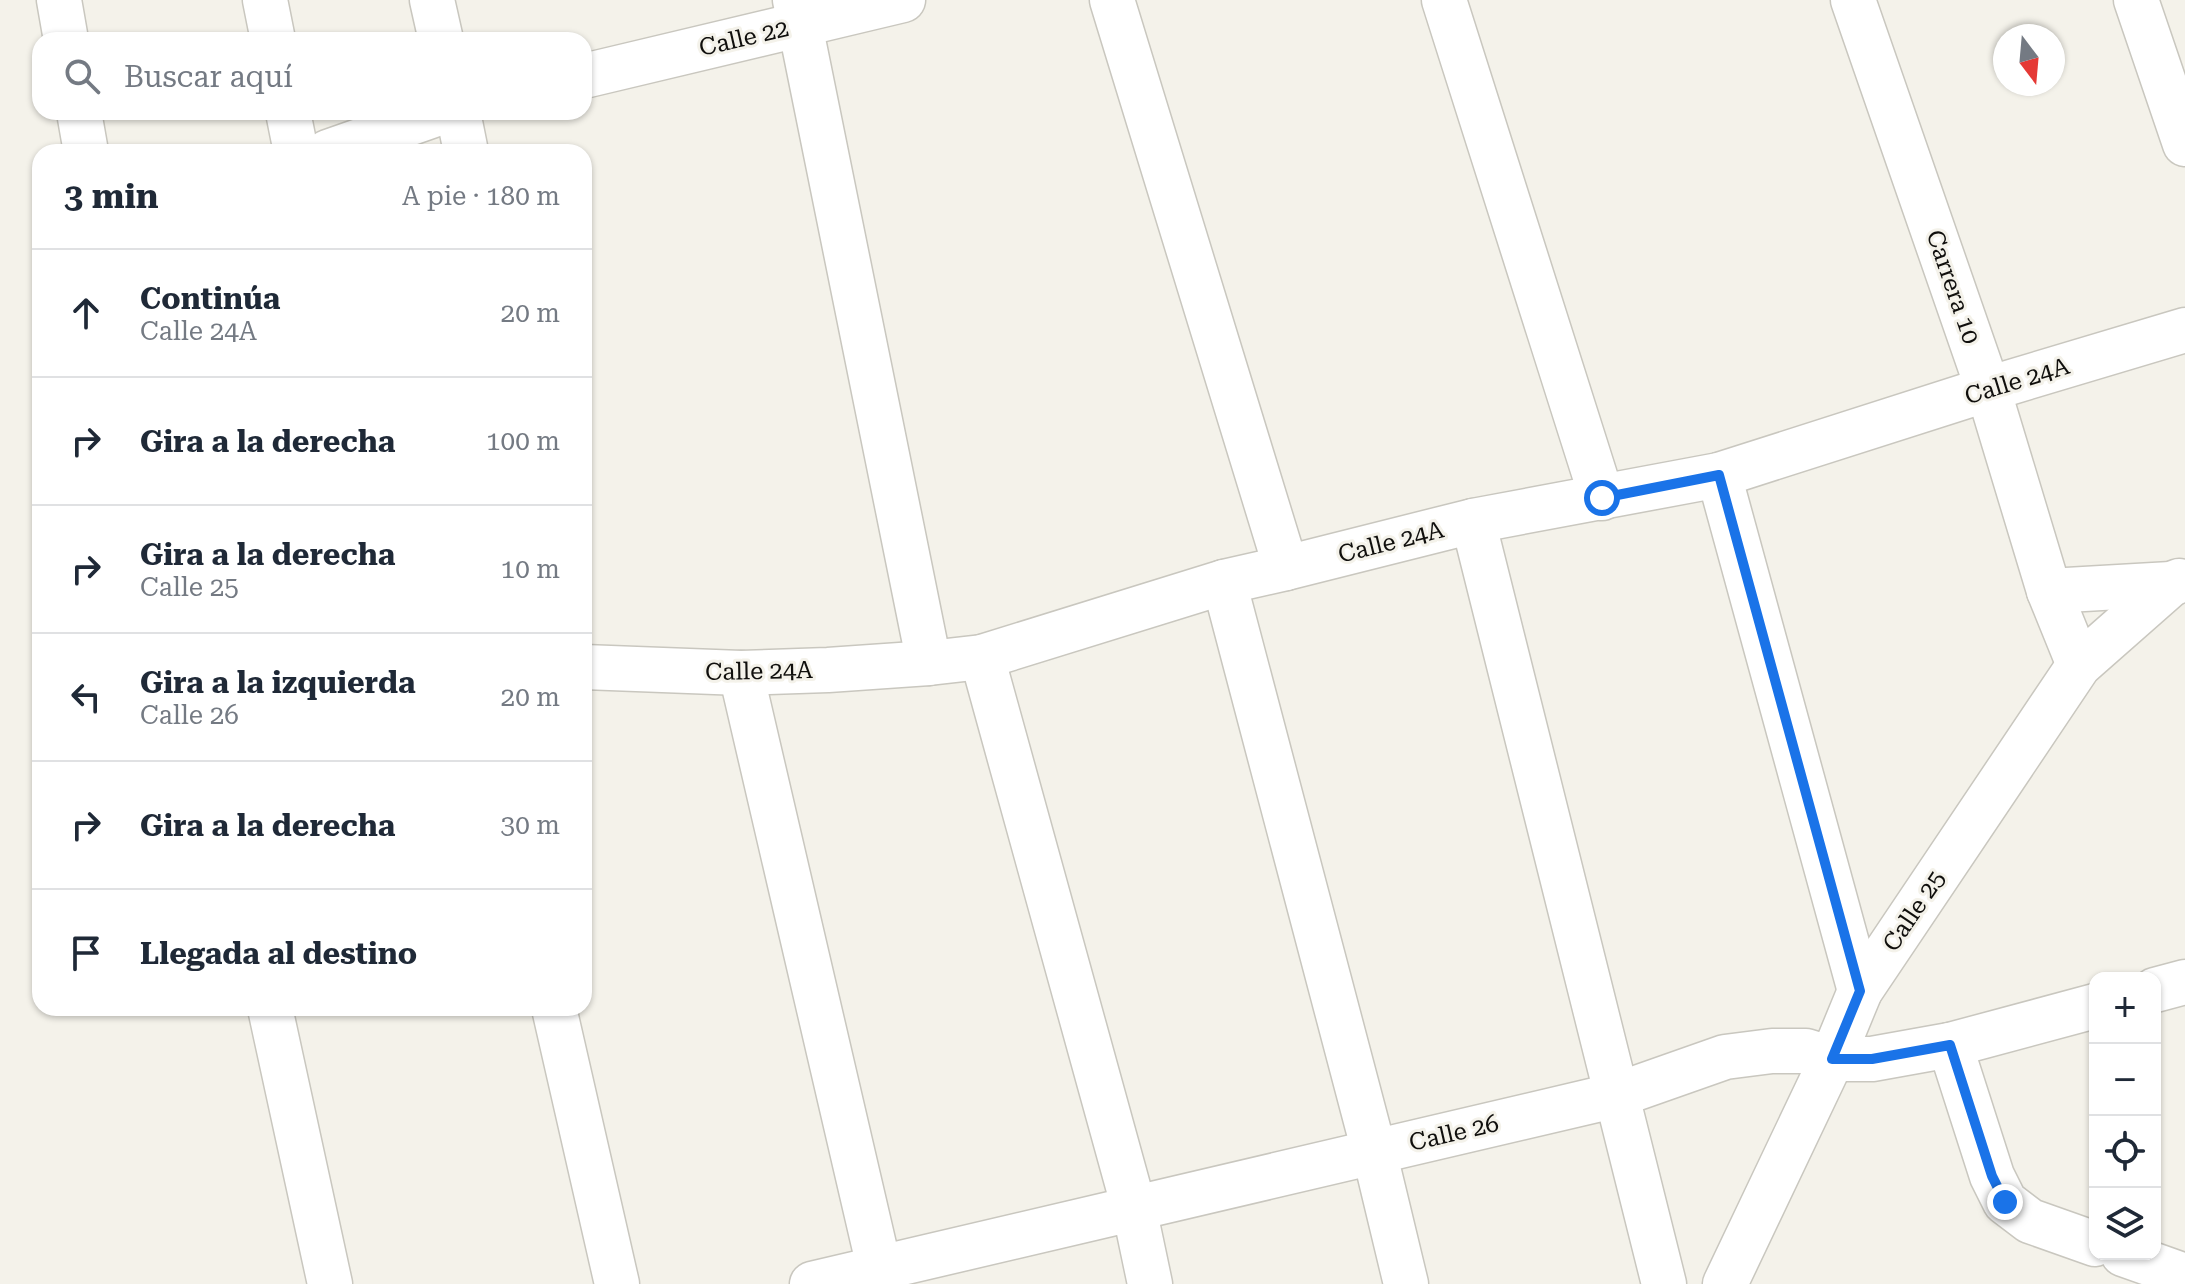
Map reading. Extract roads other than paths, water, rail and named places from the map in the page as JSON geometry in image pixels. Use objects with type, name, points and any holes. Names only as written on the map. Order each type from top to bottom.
[{"type":"street","points":[[59,0],[65,32]]},
{"type":"street","points":[[265,0],[271,32]]},
{"type":"street","points":[[432,0],[439,32]]},
{"type":"street","name":"Calle 22","points":[[592,74],[798,12],[903,0]]},
{"type":"street","points":[[1112,0],[1286,568]]},
{"type":"street","points":[[1444,0],[1602,498]]},
{"type":"street","name":"Carrera 10","points":[[1853,0],[1988,389],[2049,591],[2079,665]]},
{"type":"street","points":[[2136,0],[2185,144]]},
{"type":"street","points":[[798,12],[929,663]]},
{"type":"street","points":[[80,120],[85,144]]},
{"type":"street","points":[[290,120],[294,144]]},
{"type":"street","points":[[351,144],[419,120]]},
{"type":"street","points":[[460,120],[464,144]]},
{"type":"street","name":"Calle 24A","points":[[592,667],[741,673],[929,663],[982,657],[1224,582],[1473,521],[1719,475],[2185,330]]},
{"type":"street","points":[[1719,475],[1860,991]]},
{"type":"street","points":[[1473,521],[1664,1284]]},
{"type":"street","name":"Calle 25","points":[[2049,591],[2178,581]]},
{"type":"street","name":"Calle 25","points":[[1729,1283],[1860,991],[2079,665],[2178,581]]},
{"type":"street","points":[[1224,582],[1374,1151],[1406,1284]]},
{"type":"street","points":[[982,657],[1134,1208],[1150,1284]]},
{"type":"street","points":[[741,673],[881,1276]]},
{"type":"street","points":[[2161,988],[2185,982]]},
{"type":"street","name":"Calle 26","points":[[812,1284],[881,1276],[1134,1208],[1617,1095],[1725,1057],[1772,1051],[1806,1051],[1832,1059],[1872,1059],[1950,1045],[2089,1008]]},
{"type":"street","points":[[272,1016],[330,1284]]},
{"type":"street","points":[[556,1016],[617,1284]]},
{"type":"street","points":[[1950,1045],[1992,1176],[2005,1202],[2030,1221],[2089,1242]]},
{"type":"street","points":[[2140,1260],[2185,1276]]}]
